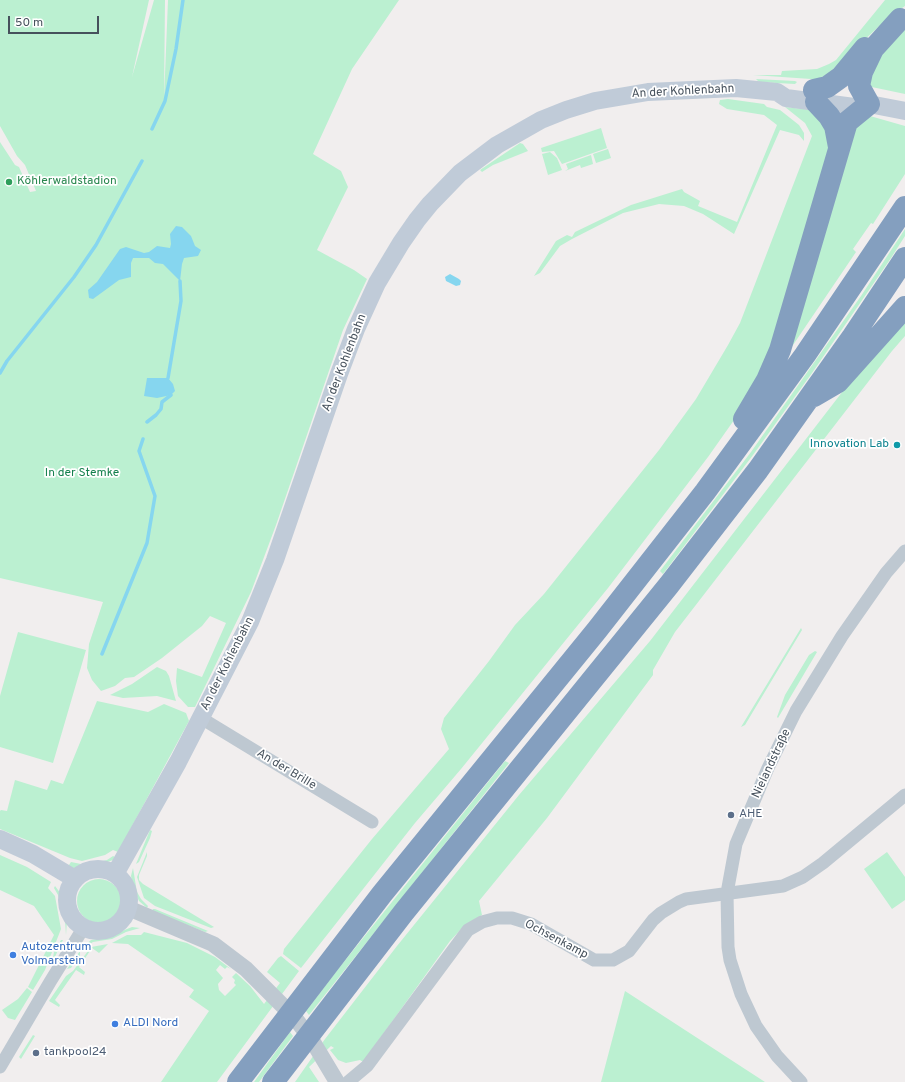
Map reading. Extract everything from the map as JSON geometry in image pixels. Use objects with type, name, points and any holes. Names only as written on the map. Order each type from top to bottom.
[{"type":"highway","points":[[839,146],[835,126],[815,96],[841,77],[879,32],[890,22],[902,17]]},
{"type":"highway","points":[[705,492],[748,411],[767,380],[780,350],[847,122],[869,104],[859,86],[862,72],[873,49],[902,17]]},
{"type":"highway","points":[[238,1082],[382,894],[597,630],[705,492],[805,355],[905,207]]},
{"type":"highway","points":[[273,1082],[404,912],[674,579],[758,470],[905,258]]},
{"type":"highway","points":[[807,400],[838,382],[905,307]]},
{"type":"main road","name":"An der Kohlenbahn","points":[[116,874],[201,718],[250,622],[275,560],[356,329],[377,284],[395,253],[430,204],[460,173],[497,144],[520,130],[566,110],[594,101],[648,92],[736,88],[777,92],[787,88],[815,96],[858,96],[869,104],[905,110]]},
{"type":"main road","points":[[0,839],[33,854],[72,885]]},
{"type":"main road","points":[[0,852],[72,885]]},
{"type":"main road","points":[[97,869],[116,874],[128,892],[128,908],[122,919],[112,927],[98,931],[84,927],[71,916],[68,907],[72,885],[84,872],[97,869]]},
{"type":"street","name":"Nielandstraße","points":[[728,894],[736,844],[768,768],[796,710],[842,636],[886,573],[905,551]]},
{"type":"street","name":"An der Brille","points":[[201,718],[372,822]]},
{"type":"street","points":[[801,1082],[782,1062],[763,1037],[741,994],[728,947],[728,894],[783,886],[803,877],[835,853],[905,795]]},
{"type":"street","name":"Ochsenkamp","points":[[348,1082],[367,1066],[468,930],[482,922],[497,918],[512,918],[531,924],[594,960],[604,961],[621,956],[629,951],[653,920],[670,907],[686,899],[728,894]]},
{"type":"street","points":[[128,908],[213,944],[241,964],[272,993],[295,1018],[323,1058],[337,1082]]},
{"type":"street","points":[[0,1067],[4,1048],[84,927]]},
{"type":"green space","name":"In der Stemke","points":[[0,0],[149,0],[132,77],[154,0],[165,0],[164,99],[168,0],[399,0],[352,69],[313,154],[341,171],[348,187],[317,250],[354,270],[367,279],[343,330],[276,525],[251,592],[195,707],[188,707],[178,696],[176,681],[177,668],[202,677],[226,623],[210,616],[202,626],[162,658],[134,677],[125,678],[115,686],[101,691],[92,680],[87,668],[89,644],[103,602],[0,578],[0,142],[15,165],[19,167],[30,192],[36,191],[25,165],[17,156],[0,126]]},
{"type":"green space","points":[[885,0],[905,0],[905,6],[890,16],[828,74],[818,79],[753,75],[781,75],[782,71],[817,69],[829,64],[836,60]]},
{"type":"green space","points":[[905,24],[905,94],[867,86],[869,65]]},
{"type":"green space","points":[[756,79],[797,82],[795,84],[759,82]]},
{"type":"green space","points":[[728,99],[764,104],[767,107],[780,110],[799,125],[804,133],[804,141],[799,135],[780,130],[734,234],[703,214],[684,206],[659,204],[623,213],[572,239],[560,246],[540,273],[534,276],[556,241],[567,235],[572,237],[575,232],[631,205],[682,189],[684,192],[700,201],[698,206],[737,222],[777,125],[764,115],[727,109],[719,104],[720,100]]},
{"type":"green space","points":[[785,107],[812,110],[832,138],[782,327],[739,413],[708,457],[608,588],[461,769],[415,823],[301,968],[283,954],[284,949],[372,839],[449,749],[441,729],[444,718],[515,625],[544,594],[659,450],[696,399],[728,345],[740,323],[812,136],[805,123]]},
{"type":"green space","points":[[870,116],[905,126],[905,174],[873,224],[871,223],[853,249],[856,252],[791,348],[849,134]]},
{"type":"green space","points":[[601,128],[607,148],[562,164],[554,151],[542,152],[541,148]]},
{"type":"green space","points":[[520,143],[523,144],[528,151],[493,165],[482,172],[480,170]]},
{"type":"green space","points":[[608,149],[611,158],[596,163],[593,154]]},
{"type":"green space","points":[[550,152],[557,158],[562,170],[548,175],[542,154]]},
{"type":"green space","points":[[591,155],[593,164],[581,168],[580,165],[565,171],[568,169],[566,164]]},
{"type":"green space","points":[[905,229],[905,236],[891,258],[812,373],[753,455],[663,574],[660,571],[751,452],[861,296]]},
{"type":"green space","points":[[905,320],[905,336],[675,632],[653,670],[653,675],[547,818],[479,901],[482,915],[465,925],[450,941],[363,1062],[360,1060],[346,1063],[338,1060],[330,1050],[334,1048],[331,1046],[309,1067],[319,1082],[295,1082],[325,1039],[397,946],[519,795],[650,641],[853,378]]},
{"type":"green space","points":[[801,628],[802,630],[745,725],[741,727]]},
{"type":"green space","points":[[18,632],[86,650],[53,763],[0,747],[0,696]]},
{"type":"green space","points":[[815,651],[817,652],[778,718],[777,717],[785,695],[809,655]]},
{"type":"green space","points":[[157,667],[166,671],[169,676],[176,701],[157,696],[123,698],[110,695],[132,684]]},
{"type":"green space","points":[[97,701],[148,712],[164,704],[186,713],[189,721],[118,852],[113,850],[105,855],[82,861],[70,858],[0,829],[0,811],[7,811],[15,780],[47,790],[51,780],[63,784]]},
{"type":"green space","points":[[505,761],[509,763],[309,1015],[306,1011],[339,968]]},
{"type":"green space","points":[[150,830],[152,831],[150,838],[139,862],[136,864]]},
{"type":"green space","points":[[147,852],[147,856],[139,875],[139,880],[143,884],[214,927],[211,928],[155,906],[144,898],[137,877]]},
{"type":"green space","points":[[887,852],[905,877],[905,900],[892,909],[864,869]]},
{"type":"green space","points":[[0,855],[27,867],[51,882],[48,888],[55,896],[61,929],[45,970],[33,990],[28,987],[54,935],[34,906],[0,890]]},
{"type":"green space","points":[[113,856],[115,857],[113,860],[105,863],[79,869],[67,868],[71,862],[86,865],[107,860]]},
{"type":"green space","points":[[133,868],[137,892],[148,906],[147,908],[139,901],[134,890],[131,876]]},
{"type":"green space","points":[[99,879],[111,883],[117,889],[121,901],[117,913],[111,919],[99,923],[87,919],[81,913],[77,901],[81,889],[87,883]]},
{"type":"green space","points":[[55,886],[61,894],[67,920],[66,935],[65,920],[58,895],[54,888]]},
{"type":"green space","points":[[153,909],[208,931],[205,932],[152,911]]},
{"type":"green space","points":[[132,927],[140,928],[126,932],[112,939],[93,942],[86,947],[83,947],[91,940],[107,937]]},
{"type":"green space","points":[[144,932],[187,943],[215,957],[231,969],[227,967],[225,969],[220,965],[216,970],[223,978],[218,984],[219,990],[225,996],[236,985],[234,983],[235,980],[232,977],[236,973],[250,986],[264,1004],[280,983],[267,972],[278,958],[281,956],[299,971],[217,1082],[161,1082],[209,1011],[189,997],[194,990],[128,944],[112,943],[127,935],[141,935]]},
{"type":"green space","points":[[61,940],[63,940],[52,963],[54,952]]},
{"type":"green space","points":[[108,944],[99,953],[92,948],[79,967],[85,972],[84,975],[76,970],[55,1000],[60,1005],[59,1007],[49,1001],[66,976],[73,971],[91,947]]},
{"type":"green space","points":[[80,951],[80,955],[71,968],[67,969]]},
{"type":"green space","points":[[27,988],[32,992],[15,1020],[8,1018],[2,1010],[18,999]]},
{"type":"green space","points":[[625,991],[765,1082],[601,1082]]},
{"type":"green space","points":[[290,1032],[293,1036],[259,1082],[254,1082]]},
{"type":"green space","points":[[33,1035],[35,1036],[21,1059],[19,1057]]},
{"type":"water","points":[[176,226],[182,227],[191,236],[195,246],[201,250],[198,256],[184,258],[180,281],[163,264],[155,263],[149,258],[133,258],[131,263],[131,277],[119,280],[93,299],[89,298],[88,290],[97,282],[120,249],[126,247],[144,253],[149,252],[157,246],[170,248],[170,234]]},
{"type":"water","points":[[450,274],[461,281],[460,285],[456,286],[446,281],[445,277]]},
{"type":"water","points":[[147,378],[168,378],[173,384],[175,391],[171,395],[157,398],[144,396]]},
{"type":"waterway","points":[[152,129],[165,101],[176,49],[183,0]]},
{"type":"waterway","points":[[0,373],[7,361],[74,277],[96,245],[142,161]]},
{"type":"waterway","points":[[168,378],[181,301],[180,281]]},
{"type":"waterway","points":[[147,422],[156,415],[161,409],[162,402],[171,395]]},
{"type":"waterway","points":[[102,654],[147,543],[155,496],[139,451],[143,439]]},
{"type":"place","name":"Köhlerwaldstadion","points":[[9,182]]},
{"type":"place","name":"Innovation Lab","points":[[897,445]]},
{"type":"place","name":"AHE","points":[[731,815]]},
{"type":"place","name":"Autozentrum Volmarstein","points":[[13,955]]},
{"type":"place","name":"ALDI Nord","points":[[115,1024]]},
{"type":"place","name":"tankpool24","points":[[36,1053]]}]
